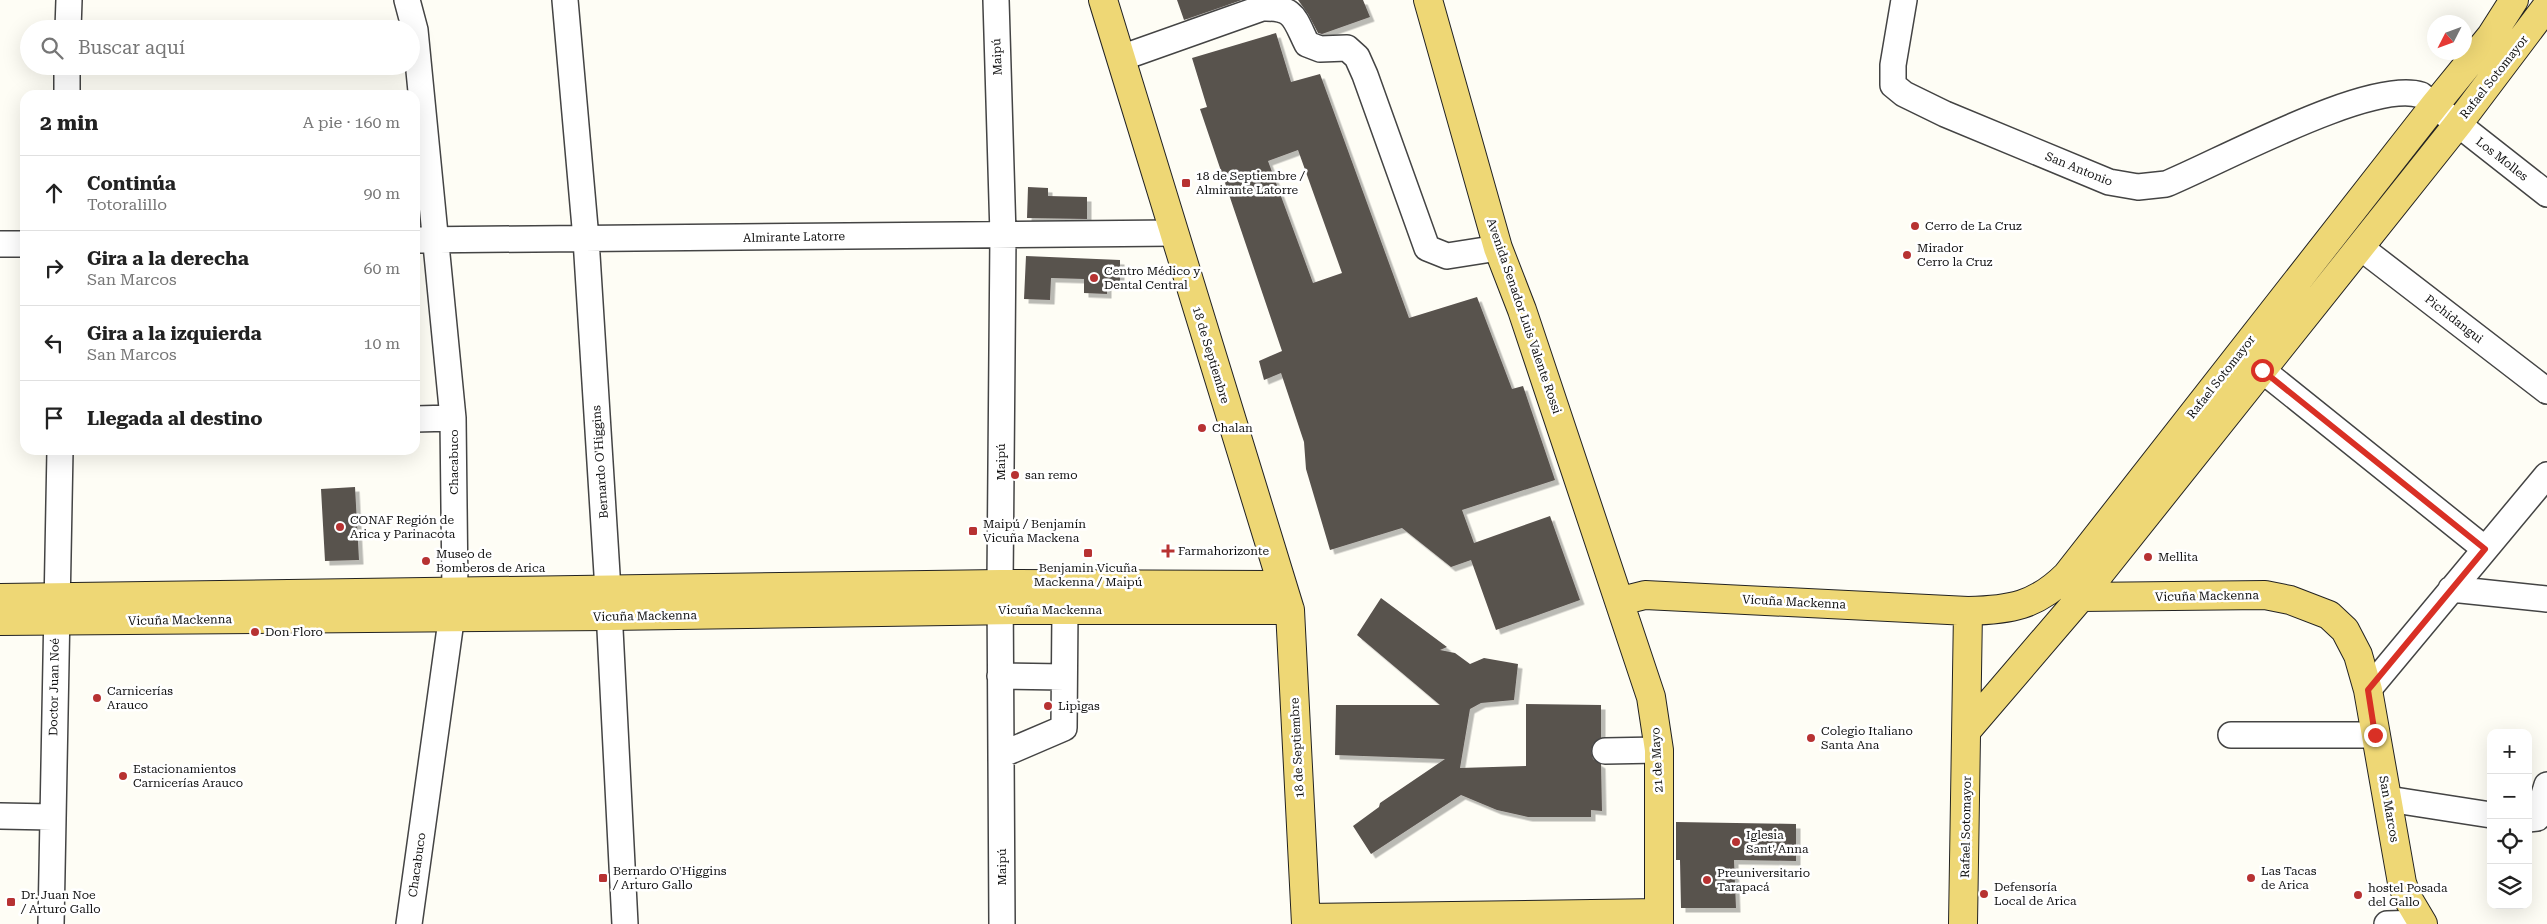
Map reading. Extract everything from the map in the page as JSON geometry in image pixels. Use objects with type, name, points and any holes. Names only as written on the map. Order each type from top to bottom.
[{"type":"main road","name":"18 de Septiembre","points":[[1103,0],[1286,597],[1306,921]]},
{"type":"main road","name":"Avenida Senador Luis Valente Rossi","points":[[1428,0],[1498,248],[1522,310],[1621,601]]},
{"type":"main road","name":"Rafael Sotomayor","points":[[1964,924],[1968,729],[1968,611],[1998,610],[2028,603],[2056,586],[2077,562],[2491,36],[2514,0]]},
{"type":"main road","name":"Rafael Sotomayor","points":[[1968,729],[2081,597],[2458,124],[2547,6]]},
{"type":"main road","points":[[2077,562],[2071,573],[2071,580],[2076,592],[2081,597]]},
{"type":"main road","name":"Vicuña Mackenna","points":[[453,605],[608,590],[1001,597],[1286,597]]},
{"type":"main road","name":"Vicuña Mackenna","points":[[1621,601],[1646,595],[1968,611]]},
{"type":"main road","name":"Vicuña Mackenna","points":[[2081,597],[2265,595],[2290,600],[2330,615]]},
{"type":"main road","name":"Vicuña Mackenna","points":[[0,621],[56,609],[453,605],[609,616],[1001,597],[1065,610],[1286,597]]},
{"type":"main road","name":"Vicuña Mackenna","points":[[0,598],[56,609]]},
{"type":"main road","name":"21 de Mayo","points":[[1621,601],[1651,696],[1659,750],[1659,918]]},
{"type":"main road","name":"San Marcos","points":[[2330,615],[2345,630],[2358,656],[2368,690],[2402,884],[2407,897],[2423,923]]},
{"type":"main road","points":[[1306,921],[1659,918]]},
{"type":"street","points":[[68,0],[68,20]]},
{"type":"street","name":"Chacabuco","points":[[407,0],[411,20]]},
{"type":"street","name":"Bernardo O'Higgins","points":[[565,0],[586,239],[608,590],[625,924]]},
{"type":"street","name":"Maipú","points":[[996,0],[1003,235],[1000,676],[1002,924]]},
{"type":"street","name":"San Antonio","points":[[1904,0],[1892,65],[1893,86],[1904,94],[1946,114],[2102,179],[2124,186],[2151,187],[2166,184],[2305,121],[2349,105],[2405,92],[2421,96],[2434,106]]},
{"type":"street","points":[[1121,58],[1262,8],[1281,8],[1293,16],[1308,44],[1320,49],[1347,48],[1357,57],[1427,248],[1447,256],[1498,248]]},
{"type":"street","points":[[67,75],[67,90]]},
{"type":"street","name":"Chacabuco","points":[[416,75],[416,90]]},
{"type":"street","name":"Los Molles","points":[[2434,106],[2547,194]]},
{"type":"street","name":"Chacabuco","points":[[409,924],[453,605],[454,418],[425,240],[420,152]]},
{"type":"street","name":"Almirante Latorre","points":[[425,240],[1174,233]]},
{"type":"street","points":[[0,244],[20,244]]},
{"type":"street","name":"Pichidangui","points":[[2360,247],[2547,391]]},
{"type":"street","points":[[2262,370],[2485,549]]},
{"type":"street","points":[[420,418],[454,418]]},
{"type":"street","name":"Doctor Juan Noé","points":[[51,924],[60,455]]},
{"type":"street","points":[[2368,690],[2547,475]]},
{"type":"street","points":[[2451,589],[2547,599]]},
{"type":"street","points":[[1001,755],[1064,728],[1065,610]]},
{"type":"street","points":[[1000,676],[1064,677]]},
{"type":"street","points":[[2231,734],[2375,735]]},
{"type":"street","points":[[1605,751],[1659,750]]},
{"type":"street","points":[[2532,819],[2537,818],[2547,785]]},
{"type":"street","points":[[2388,799],[2487,814]]},
{"type":"street","points":[[0,816],[52,817]]},
{"type":"street","points":[[2387,924],[2423,923]]},
{"type":"building","points":[[1177,0],[1242,0],[1184,20]]},
{"type":"building","points":[[1298,0],[1363,0],[1370,17],[1322,34],[1318,33]]},
{"type":"building","points":[[1276,33],[1291,82],[1320,74],[1409,318],[1477,297],[1512,389],[1523,386],[1555,480],[1462,510],[1474,543],[1550,516],[1580,600],[1496,630],[1471,560],[1451,567],[1402,528],[1330,550],[1306,469],[1304,442],[1281,373],[1264,380],[1259,361],[1282,351],[1200,109],[1207,107],[1192,58]],"holes":[[[1298,150],[1342,273],[1313,283],[1268,161]]]},
{"type":"building","points":[[1028,187],[1048,188],[1048,196],[1087,197],[1087,219],[1027,218]]},
{"type":"building","name":"Centro Médico y Dental Central","points":[[1026,256],[1120,260],[1120,285],[1107,284],[1107,294],[1084,293],[1084,279],[1051,278],[1050,300],[1024,299]]},
{"type":"building","name":"CONAF Región de Arica y Parinacota","points":[[355,487],[359,560],[325,561],[321,489]]},
{"type":"building","points":[[1381,598],[1447,647],[1440,650],[1455,653],[1470,664],[1484,658],[1518,664],[1514,700],[1481,703],[1470,709],[1460,768],[1526,766],[1526,704],[1601,705],[1601,738],[1593,744],[1591,751],[1593,759],[1601,764],[1602,811],[1591,810],[1591,817],[1528,817],[1497,810],[1461,795],[1371,854],[1353,826],[1379,807],[1380,803],[1445,759],[1335,755],[1336,705],[1440,705],[1357,635]]},
{"type":"building","name":"Iglesia Sant' Anna","points":[[1676,822],[1796,824],[1796,861],[1734,860],[1736,908],[1681,908],[1680,860],[1676,860]]},
{"type":"place","name":"18 de Septiembre / Almirante Latorre","points":[[1186,183]]},
{"type":"place","name":"Cerro de La Cruz","points":[[1915,226]]},
{"type":"place","name":"Mirador Cerro la Cruz","points":[[1907,255]]},
{"type":"place","name":"Centro Médico y Dental Central","points":[[1094,278]]},
{"type":"place","name":"Chalan","points":[[1202,428]]},
{"type":"place","name":"san remo","points":[[1015,475]]},
{"type":"place","name":"CONAF Región de Arica y Parinacota","points":[[340,527]]},
{"type":"place","name":"Maipú / Benjamín Vicuña Mackena","points":[[973,531]]},
{"type":"place","name":"Farmahorizonte","points":[[1168,551]]},
{"type":"place","name":"Benjamin Vicuña Mackenna / Maipú","points":[[1088,553]]},
{"type":"place","name":"Mellita","points":[[2148,557]]},
{"type":"place","name":"Museo de Bomberos de Arica","points":[[426,561]]},
{"type":"place","name":"Don Floro","points":[[255,632]]},
{"type":"place","name":"Carnicerías Arauco","points":[[97,698]]},
{"type":"place","name":"Lipigas","points":[[1048,706]]},
{"type":"place","name":"Colegio Italiano Santa Ana","points":[[1811,738]]},
{"type":"place","name":"Estacionamientos Carnicerías Arauco","points":[[123,776]]},
{"type":"place","name":"Iglesia Sant' Anna","points":[[1736,842]]},
{"type":"place","name":"Bernardo O'Higgins / Arturo Gallo","points":[[603,878]]},
{"type":"place","name":"Las Tacas de Arica","points":[[2251,878]]},
{"type":"place","name":"Preuniversitario Tarapacá","points":[[1707,880]]},
{"type":"place","name":"Defensoría Local de Arica","points":[[1984,894]]},
{"type":"place","name":"hostel Posada del Gallo","points":[[2358,895]]},
{"type":"place","name":"Dr. Juan Noe / Arturo Gallo","points":[[11,902]]},
{"type":"route","points":[[2262,370],[2485,549],[2368,690],[2375,735]]}]
